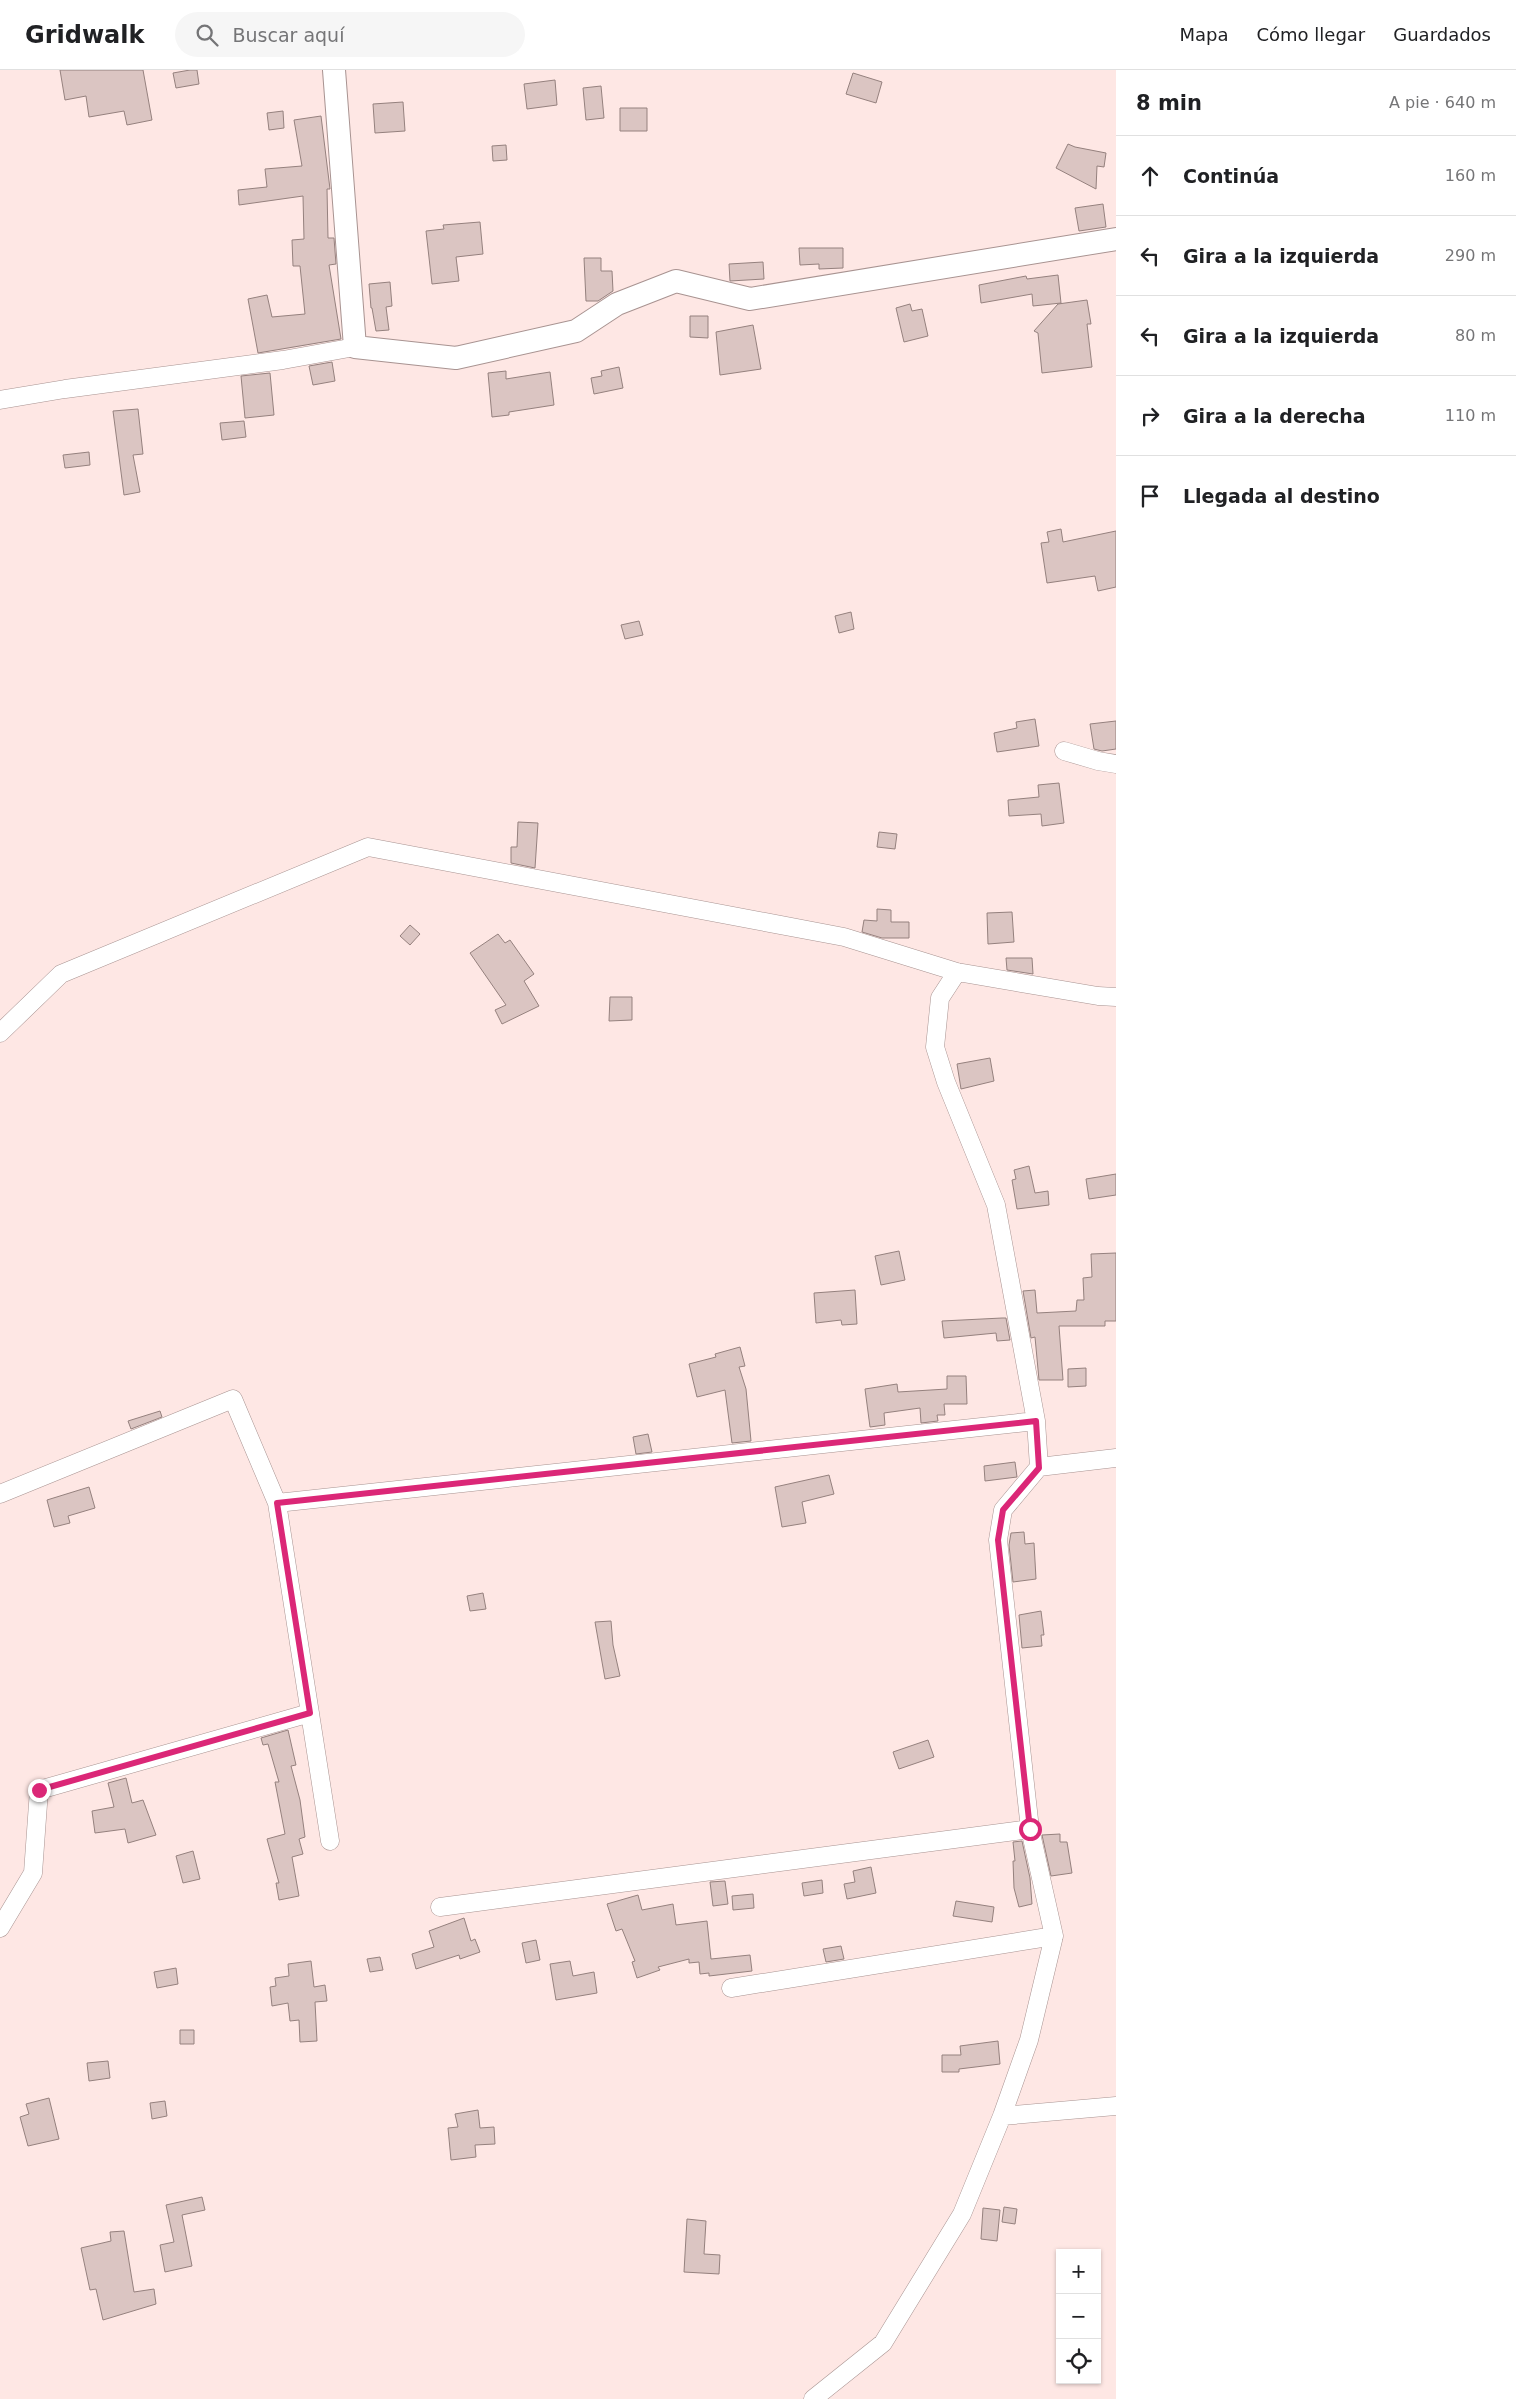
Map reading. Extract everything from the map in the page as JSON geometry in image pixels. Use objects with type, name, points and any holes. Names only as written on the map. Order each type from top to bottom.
[{"type":"street","points":[[334,70],[355,347]]},
{"type":"street","points":[[0,400],[65,389],[282,360],[355,347],[456,358],[576,331],[617,304],[676,281],[750,299],[1116,239]]},
{"type":"street","points":[[1064,751],[1116,764]]},
{"type":"street","points":[[0,1032],[61,974],[368,846],[844,937],[957,972],[1098,996],[1116,997]]},
{"type":"street","points":[[957,972],[940,998],[935,1047],[946,1082],[996,1205],[1036,1421],[1039,1468]]},
{"type":"street","points":[[0,1494],[234,1399],[277,1503],[330,1841]]},
{"type":"street","points":[[277,1503],[1036,1421]]},
{"type":"street","points":[[813,2399],[883,2342],[962,2214],[1002,2116],[1029,2040],[1054,1936],[1030,1829],[998,1540],[1003,1510],[1039,1468],[1116,1458]]},
{"type":"street","points":[[0,1928],[33,1873],[39,1790],[310,1713]]},
{"type":"street","points":[[440,1907],[1030,1829]]},
{"type":"street","points":[[731,1988],[1054,1936]]},
{"type":"street","points":[[1002,2116],[1116,2106]]},
{"type":"building","points":[[60,70],[143,70],[152,120],[127,125],[124,111],[89,117],[86,96],[65,100]]},
{"type":"building","points":[[197,70],[199,84],[176,88],[173,73]]},
{"type":"building","points":[[853,73],[882,82],[876,103],[846,94]]},
{"type":"building","points":[[555,80],[557,105],[527,109],[524,84]]},
{"type":"building","points":[[601,86],[604,118],[586,120],[583,88]]},
{"type":"building","points":[[403,102],[405,131],[375,133],[373,104]]},
{"type":"building","points":[[620,108],[647,108],[647,131],[620,131]]},
{"type":"building","points":[[283,111],[284,128],[269,130],[267,113]]},
{"type":"building","points":[[321,116],[330,189],[327,189],[328,238],[334,238],[336,264],[329,265],[341,339],[258,353],[248,299],[267,295],[272,317],[305,314],[300,266],[293,266],[292,240],[304,239],[303,196],[239,205],[238,190],[267,187],[265,169],[302,166],[294,120]]},
{"type":"building","points":[[1068,144],[1106,153],[1104,167],[1097,166],[1096,189],[1056,168]]},
{"type":"building","points":[[506,145],[507,160],[493,161],[492,146]]},
{"type":"building","points":[[1103,204],[1106,227],[1079,231],[1075,208]]},
{"type":"building","points":[[480,222],[483,254],[456,257],[459,281],[432,284],[426,231],[444,229],[443,225]]},
{"type":"building","points":[[799,248],[843,248],[843,268],[819,269],[819,264],[800,265]]},
{"type":"building","points":[[584,258],[601,258],[601,271],[612,271],[613,291],[598,301],[586,301]]},
{"type":"building","points":[[763,262],[764,279],[730,281],[729,264]]},
{"type":"building","points":[[1058,275],[1061,303],[1033,306],[1032,294],[981,303],[979,285],[1026,276],[1027,279]]},
{"type":"building","points":[[390,282],[392,306],[386,307],[389,330],[376,331],[371,308],[369,284]]},
{"type":"building","points":[[1087,300],[1091,324],[1087,324],[1092,367],[1042,373],[1038,333],[1034,331],[1058,304]]},
{"type":"building","points":[[910,304],[912,311],[922,309],[928,336],[904,342],[896,308]]},
{"type":"building","points":[[690,316],[708,316],[708,338],[690,337]]},
{"type":"building","points":[[753,325],[761,369],[720,375],[716,332]]},
{"type":"building","points":[[332,362],[335,381],[313,385],[309,366]]},
{"type":"building","points":[[619,367],[623,388],[594,394],[591,378],[602,376],[601,371]]},
{"type":"building","points":[[506,371],[506,379],[550,372],[554,405],[509,412],[509,415],[492,417],[488,373]]},
{"type":"building","points":[[270,373],[274,415],[245,418],[241,376]]},
{"type":"building","points":[[138,409],[143,454],[133,455],[140,492],[124,495],[113,411]]},
{"type":"building","points":[[244,421],[246,437],[222,440],[220,423]]},
{"type":"building","points":[[89,452],[90,465],[65,468],[63,455]]},
{"type":"building","points":[[1061,529],[1063,542],[1116,531],[1116,587],[1098,591],[1095,576],[1047,583],[1041,543],[1049,542],[1047,532]]},
{"type":"building","points":[[851,612],[854,629],[839,633],[835,616]]},
{"type":"building","points":[[639,621],[643,635],[625,639],[621,625]]},
{"type":"building","points":[[1035,719],[1039,746],[997,752],[994,733],[1017,728],[1016,722]]},
{"type":"building","points":[[1116,721],[1116,749],[1102,751],[1094,749],[1090,724]]},
{"type":"building","points":[[1059,783],[1064,823],[1042,826],[1041,814],[1009,816],[1008,800],[1039,797],[1038,785]]},
{"type":"building","points":[[518,822],[538,823],[535,868],[511,863],[511,847],[517,847]]},
{"type":"building","points":[[879,832],[897,834],[895,849],[877,847]]},
{"type":"building","points":[[877,909],[891,910],[891,922],[909,922],[909,938],[882,938],[862,932],[864,920],[877,921]]},
{"type":"building","points":[[1012,912],[1014,942],[988,944],[987,913]]},
{"type":"building","points":[[410,925],[420,934],[410,945],[400,936]]},
{"type":"building","points":[[498,934],[505,943],[510,940],[534,974],[524,981],[539,1006],[502,1024],[495,1010],[506,1005],[470,953]]},
{"type":"building","points":[[1006,958],[1032,958],[1033,974],[1007,970]]},
{"type":"building","points":[[610,997],[632,997],[632,1020],[609,1021]]},
{"type":"building","points":[[990,1058],[994,1081],[961,1089],[957,1064]]},
{"type":"building","points":[[1029,1166],[1035,1193],[1048,1191],[1049,1205],[1017,1209],[1012,1180],[1016,1179],[1014,1170]]},
{"type":"building","points":[[1116,1174],[1116,1195],[1089,1199],[1086,1179]]},
{"type":"building","points":[[899,1251],[905,1280],[881,1285],[875,1256]]},
{"type":"building","points":[[1116,1253],[1116,1321],[1105,1321],[1105,1326],[1059,1326],[1063,1380],[1039,1380],[1035,1337],[1031,1338],[1023,1291],[1035,1290],[1037,1313],[1076,1311],[1077,1300],[1084,1300],[1083,1278],[1092,1277],[1091,1254]]},
{"type":"building","points":[[855,1290],[857,1324],[842,1325],[841,1320],[816,1323],[814,1293]]},
{"type":"building","points":[[1006,1318],[1010,1340],[997,1341],[996,1333],[944,1338],[942,1321]]},
{"type":"building","points":[[740,1347],[745,1366],[739,1367],[746,1389],[751,1441],[732,1443],[725,1390],[697,1397],[689,1364],[716,1357],[715,1354]]},
{"type":"building","points":[[1086,1368],[1086,1386],[1068,1387],[1068,1369]]},
{"type":"building","points":[[947,1376],[966,1376],[967,1404],[944,1404],[945,1415],[937,1415],[938,1421],[921,1423],[920,1408],[884,1413],[885,1425],[870,1427],[865,1389],[897,1384],[898,1392],[947,1389]]},
{"type":"building","points":[[160,1411],[162,1417],[131,1429],[128,1421]]},
{"type":"building","points":[[648,1434],[652,1452],[636,1454],[633,1437]]},
{"type":"building","points":[[1015,1462],[1017,1477],[985,1481],[984,1466]]},
{"type":"building","points":[[829,1475],[834,1494],[802,1502],[806,1523],[782,1527],[775,1487]]},
{"type":"building","points":[[89,1487],[95,1508],[68,1516],[70,1523],[54,1527],[47,1500]]},
{"type":"building","points":[[1024,1532],[1025,1544],[1034,1543],[1036,1579],[1013,1582],[1009,1545],[1011,1533]]},
{"type":"building","points":[[483,1593],[486,1609],[470,1611],[467,1596]]},
{"type":"building","points":[[1041,1611],[1044,1635],[1041,1635],[1042,1646],[1022,1648],[1019,1615]]},
{"type":"building","points":[[611,1621],[613,1645],[620,1676],[605,1679],[595,1622]]},
{"type":"building","points":[[288,1730],[296,1765],[291,1766],[300,1800],[305,1837],[299,1839],[303,1854],[292,1857],[299,1896],[279,1900],[276,1883],[279,1883],[267,1839],[285,1834],[275,1782],[279,1782],[268,1744],[263,1745],[261,1738]]},
{"type":"building","points":[[928,1740],[934,1757],[899,1769],[893,1752]]},
{"type":"building","points":[[126,1778],[132,1803],[143,1800],[156,1835],[128,1843],[125,1829],[95,1833],[92,1811],[114,1807],[108,1783]]},
{"type":"building","points":[[1060,1834],[1060,1842],[1067,1842],[1072,1873],[1051,1876],[1042,1835]]},
{"type":"building","points":[[1022,1841],[1030,1878],[1032,1904],[1019,1907],[1014,1888],[1013,1861],[1015,1861],[1013,1842]]},
{"type":"building","points":[[193,1851],[200,1879],[183,1883],[176,1856]]},
{"type":"building","points":[[871,1867],[876,1893],[847,1899],[844,1884],[855,1882],[853,1871]]},
{"type":"building","points":[[822,1880],[823,1893],[804,1896],[802,1883]]},
{"type":"building","points":[[725,1881],[728,1904],[713,1906],[710,1882]]},
{"type":"building","points":[[753,1894],[754,1908],[733,1910],[732,1896]]},
{"type":"building","points":[[638,1895],[642,1910],[673,1904],[676,1925],[707,1921],[711,1959],[750,1955],[752,1971],[709,1976],[709,1973],[700,1974],[699,1962],[689,1963],[689,1959],[658,1967],[660,1970],[637,1978],[632,1962],[635,1961],[622,1929],[616,1931],[607,1904]]},
{"type":"building","points":[[956,1901],[994,1907],[992,1922],[953,1916]]},
{"type":"building","points":[[464,1918],[471,1941],[475,1939],[480,1952],[460,1959],[459,1955],[416,1969],[412,1954],[434,1947],[429,1931]]},
{"type":"building","points":[[536,1940],[540,1960],[526,1963],[522,1943]]},
{"type":"building","points":[[841,1946],[844,1959],[826,1962],[823,1949]]},
{"type":"building","points":[[380,1957],[383,1970],[370,1972],[367,1959]]},
{"type":"building","points":[[311,1961],[314,1987],[325,1985],[327,2001],[315,2002],[317,2041],[300,2042],[299,2020],[290,2021],[288,2003],[272,2006],[270,1987],[276,1986],[275,1978],[289,1976],[288,1964]]},
{"type":"building","points":[[570,1961],[573,1976],[594,1972],[597,1993],[556,2000],[550,1964]]},
{"type":"building","points":[[176,1968],[178,1984],[157,1988],[154,1972]]},
{"type":"building","points":[[180,2030],[194,2030],[194,2044],[180,2044]]},
{"type":"building","points":[[998,2041],[1000,2064],[959,2069],[959,2072],[942,2072],[942,2055],[961,2055],[960,2046]]},
{"type":"building","points":[[108,2061],[110,2078],[89,2081],[87,2063]]},
{"type":"building","points":[[49,2098],[59,2139],[28,2146],[20,2117],[29,2114],[26,2104]]},
{"type":"building","points":[[165,2101],[167,2116],[152,2119],[150,2103]]},
{"type":"building","points":[[478,2110],[480,2128],[494,2127],[495,2144],[475,2145],[476,2157],[451,2160],[448,2128],[458,2127],[455,2114]]},
{"type":"building","points":[[202,2197],[205,2210],[182,2215],[192,2266],[165,2272],[160,2245],[174,2242],[166,2205]]},
{"type":"building","points":[[1004,2207],[1017,2209],[1015,2224],[1002,2222]]},
{"type":"building","points":[[983,2208],[1000,2210],[997,2241],[981,2239]]},
{"type":"building","points":[[687,2219],[706,2221],[704,2254],[720,2255],[719,2274],[684,2272]]},
{"type":"building","points":[[124,2231],[134,2292],[154,2289],[156,2304],[103,2320],[96,2289],[90,2290],[81,2248],[111,2241],[110,2232]]},
{"type":"route","points":[[39,1790],[310,1713],[277,1503],[1036,1421],[1039,1468],[1003,1510],[998,1540],[1030,1829]]}]
